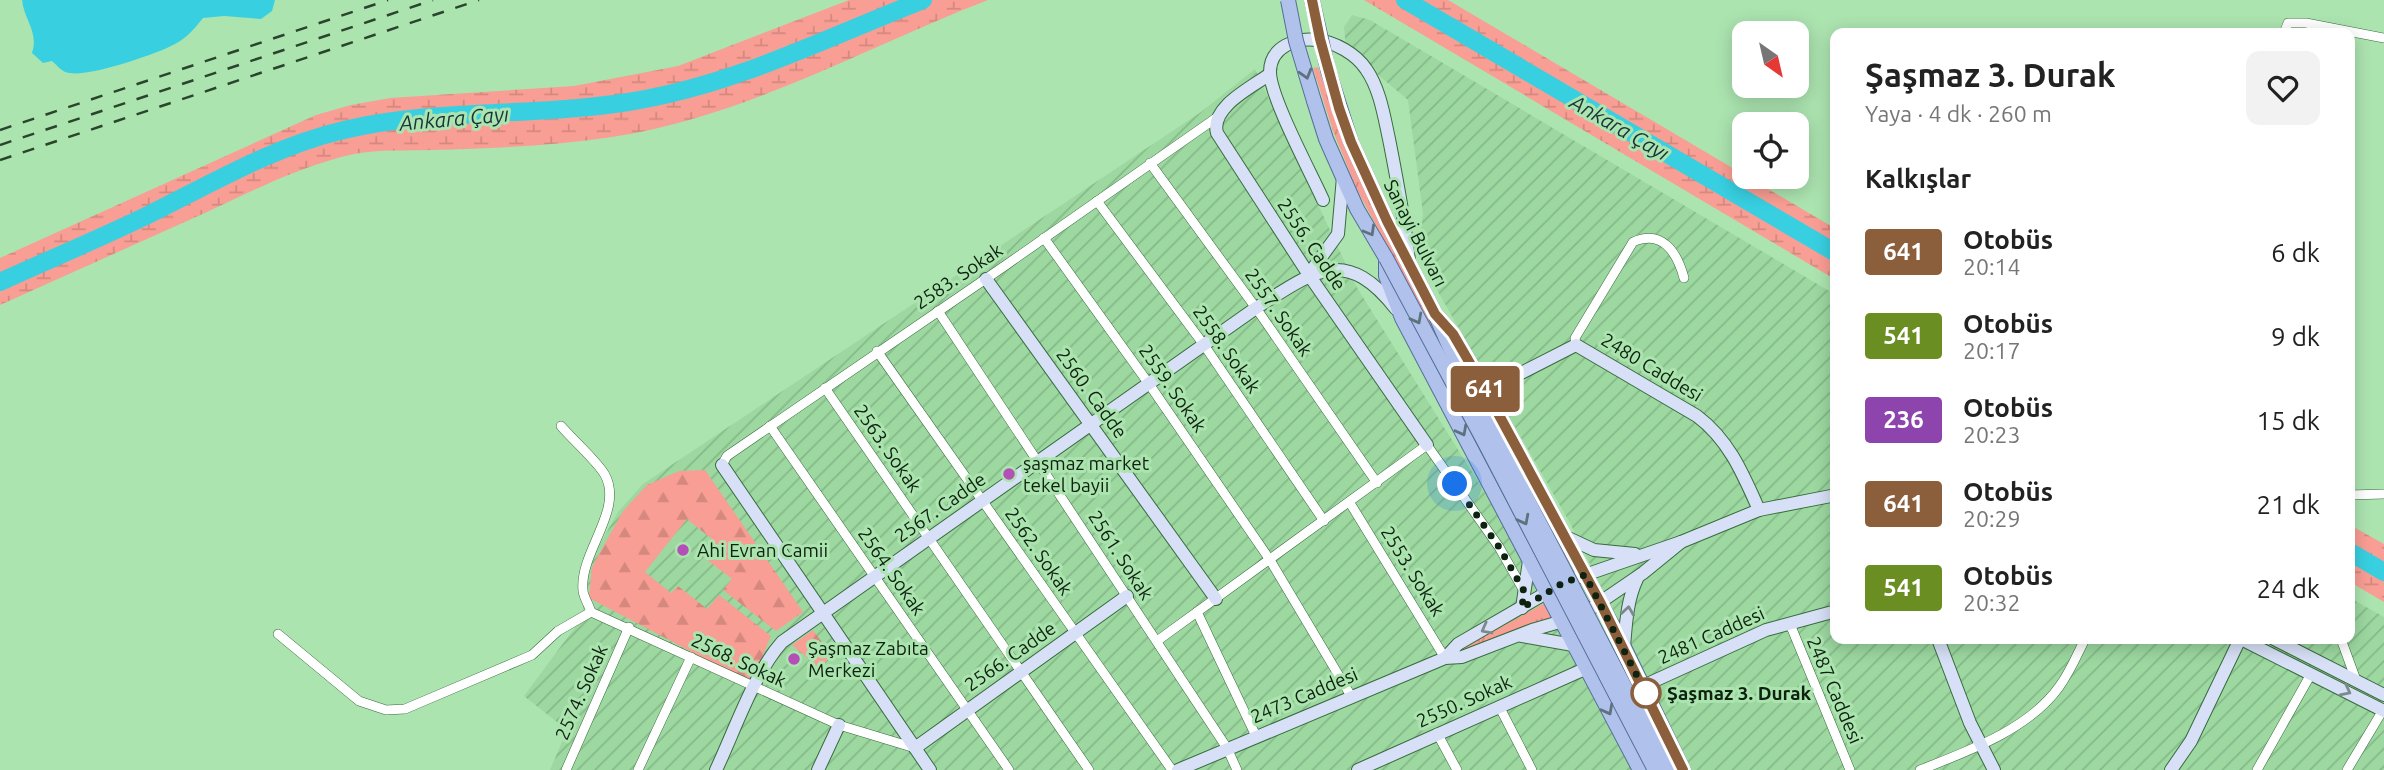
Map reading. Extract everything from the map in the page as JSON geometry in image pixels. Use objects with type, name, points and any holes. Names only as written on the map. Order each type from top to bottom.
[{"type":"main road","name":"Sanayi Bulvarı","points":[[1288,0],[1296,41],[1314,101],[1357,209],[1485,443],[1655,770]]},
{"type":"main road","name":"Sanayi Bulvarı","points":[[1312,0],[1328,71],[1351,142],[1387,221],[1435,314],[1457,364],[1668,770]]},
{"type":"main road","points":[[1386,258],[1386,276],[1402,318],[1640,770]]},
{"type":"main road","points":[[1435,314],[1453,334],[1486,391],[1624,648],[1683,770]]},
{"type":"main road","points":[[1528,558],[1542,561],[1553,557],[1560,550],[1562,533]]},
{"type":"main road","points":[[1587,668],[1590,654],[1598,648],[1614,644],[1624,648]]},
{"type":"street","points":[[2286,28],[2288,23],[2332,28]]},
{"type":"street","points":[[2355,32],[2384,38]]},
{"type":"street","points":[[1323,200],[1277,98],[1270,74],[1274,57],[1282,47],[1312,39],[1341,48],[1360,61],[1378,95],[1405,225],[1409,261]]},
{"type":"street","points":[[1216,118],[1270,74]]},
{"type":"street","name":"2583. Sokak","points":[[722,465],[727,456],[1216,118]]},
{"type":"street","name":"2556. Cadde","points":[[1216,118],[1214,125],[1221,142],[1427,446]]},
{"type":"street","name":"2557. Sokak","points":[[1150,163],[1256,308],[1377,483]]},
{"type":"street","points":[[1309,275],[1338,234],[1343,177]]},
{"type":"street","name":"2558. Sokak","points":[[1097,201],[1204,345],[1324,521]]},
{"type":"street","points":[[1576,345],[1574,338],[1633,242],[1647,237],[1660,240],[1674,255],[1684,278]]},
{"type":"street","name":"2559. Sokak","points":[[1044,238],[1270,560],[1351,696]]},
{"type":"street","points":[[1309,275],[1336,270],[1353,272],[1384,295],[1402,318]]},
{"type":"street","name":"2567. Cadde","points":[[716,770],[754,688],[774,651],[782,642],[1256,308],[1309,275]]},
{"type":"street","name":"2560. Cadde","points":[[986,279],[1216,599]]},
{"type":"street","name":"2561. Sokak","points":[[938,311],[1227,748],[1237,770]]},
{"type":"street","name":"2480 Caddesi","points":[[1486,391],[1576,345],[1697,416],[1711,427],[1725,442],[1759,510]]},
{"type":"street","name":"2562. Sokak","points":[[877,351],[1172,770]]},
{"type":"street","name":"2563. Sokak","points":[[825,388],[1089,770]]},
{"type":"street","points":[[278,634],[359,701],[386,710],[405,709],[532,655],[558,631],[591,612],[583,593],[584,566],[606,517],[610,491],[605,475],[561,426]]},
{"type":"street","name":"2564. Sokak","points":[[770,426],[1009,770]]},
{"type":"street","points":[[1157,641],[1427,446],[1494,539],[1524,591]]},
{"type":"street","points":[[722,465],[930,770]]},
{"type":"street","points":[[2355,495],[2384,494]]},
{"type":"street","name":"2473 Caddesi","points":[[1446,658],[1458,644],[1546,593],[1585,575],[1681,542],[1759,510],[1830,496]]},
{"type":"street","name":"2553. Sokak","points":[[1350,503],[1446,658]]},
{"type":"street","points":[[1562,533],[1594,550],[1642,554]]},
{"type":"street","name":"2473 Caddesi","points":[[1178,770],[1446,658],[1462,657],[1518,635],[1580,616],[1638,577],[1681,542]]},
{"type":"street","points":[[1522,608],[1528,558]]},
{"type":"street","points":[[1624,648],[1631,591],[1638,577]]},
{"type":"street","name":"2566. Cadde","points":[[915,747],[1127,596]]},
{"type":"street","name":"2568. Sokak","points":[[591,612],[629,627],[754,688],[839,725],[915,747]]},
{"type":"street","points":[[1197,612],[1256,736]]},
{"type":"street","name":"2481 Caddesi","points":[[1643,686],[1766,630],[1830,613]]},
{"type":"street","name":"2487 Caddesi","points":[[1790,624],[1850,770]]},
{"type":"street","name":"2574. Sokak","points":[[566,770],[629,627]]},
{"type":"street","points":[[1518,635],[1573,645]]},
{"type":"street","points":[[1940,644],[1970,723],[1994,770]]},
{"type":"street","points":[[1920,770],[1982,746],[2033,713],[2049,700],[2065,678],[2082,644]]},
{"type":"street","points":[[2171,770],[2190,741],[2238,644]]},
{"type":"street","points":[[2251,644],[2383,711],[2347,770]]},
{"type":"street","points":[[2284,644],[2384,695]]},
{"type":"street","points":[[2344,644],[2356,680]]},
{"type":"street","points":[[638,770],[691,657]]},
{"type":"street","name":"2550. Sokak","points":[[1358,770],[1384,765],[1437,733],[1587,668]]},
{"type":"street","points":[[2257,770],[2311,674]]},
{"type":"street","points":[[1499,706],[1532,770]]},
{"type":"street","points":[[818,770],[839,725]]},
{"type":"street","points":[[1437,733],[1457,770]]},
{"type":"shaded area","points":[[1352,15],[1370,20],[1830,291],[1830,644],[2355,644],[2355,601],[2384,617],[2384,770],[1690,770],[1570,523],[1417,255],[1423,214],[1408,100],[1346,48],[1344,27]]},
{"type":"shaded area","points":[[1255,69],[1356,286],[1548,594],[1641,770],[550,770],[567,730],[524,696],[576,626],[583,609],[587,567],[618,512],[643,484],[1201,112]]},
{"type":"green space","points":[[849,0],[988,0],[757,98],[661,127],[568,143],[373,151],[335,159],[279,179],[0,305],[0,258],[316,115],[390,98],[574,86],[678,66]]},
{"type":"green space","points":[[1364,0],[1448,0],[1732,168],[1732,189],[1768,189],[1830,225],[1830,276]]},
{"type":"green space","points":[[1318,67],[1342,134],[1550,530],[1573,561],[1556,569],[1536,521],[1357,190],[1333,131],[1313,68]]},
{"type":"green space","points":[[705,470],[803,612],[776,631],[723,590],[732,579],[701,555],[713,540],[687,519],[645,572],[671,593],[678,586],[707,609],[719,595],[771,636],[751,683],[589,598],[592,567],[623,511],[647,485],[679,471]]},
{"type":"green space","points":[[2355,528],[2384,544],[2384,602],[2355,585]]},
{"type":"green space","points":[[1545,603],[1553,618],[1456,652]]},
{"type":"green space","points":[[813,630],[831,655],[817,674],[810,660],[792,645]]},
{"type":"water","points":[[22,0],[275,0],[272,11],[261,19],[224,16],[203,18],[187,36],[166,48],[123,64],[92,72],[70,73],[52,61],[43,63],[32,53],[34,39]]},
{"type":"waterway","name":"Ankara Çayı","points":[[0,282],[132,223],[244,166],[318,137],[414,118],[593,107],[667,95],[741,73],[923,0]]},
{"type":"waterway","name":"Ankara Çayı","points":[[1405,0],[1830,249]]},
{"type":"waterway","name":"Ankara Çayı","points":[[2355,555],[2384,572]]},
{"type":"railway","points":[[0,130],[388,0]]},
{"type":"railway","points":[[0,145],[433,0]]},
{"type":"railway","points":[[0,160],[479,0]]},
{"type":"bus line","name":"641","points":[[1312,0],[1339,108],[1351,142],[1387,221],[1435,314],[1453,334],[1486,391],[1601,604],[1683,770]]},
{"type":"place","name":"şaşmaz market tekel bayii","points":[[1009,474]]},
{"type":"place","name":"Ahi Evran Camii","points":[[683,550]]},
{"type":"place","name":"Şaşmaz Zabıta Merkezi","points":[[794,659]]},
{"type":"place","name":"Şaşmaz 3. Durak","points":[[1646,693]]},
{"type":"route","points":[[1455,484],[1499,547],[1524,591],[1522,608],[1563,583],[1585,575],[1649,699],[1646,693]]}]
